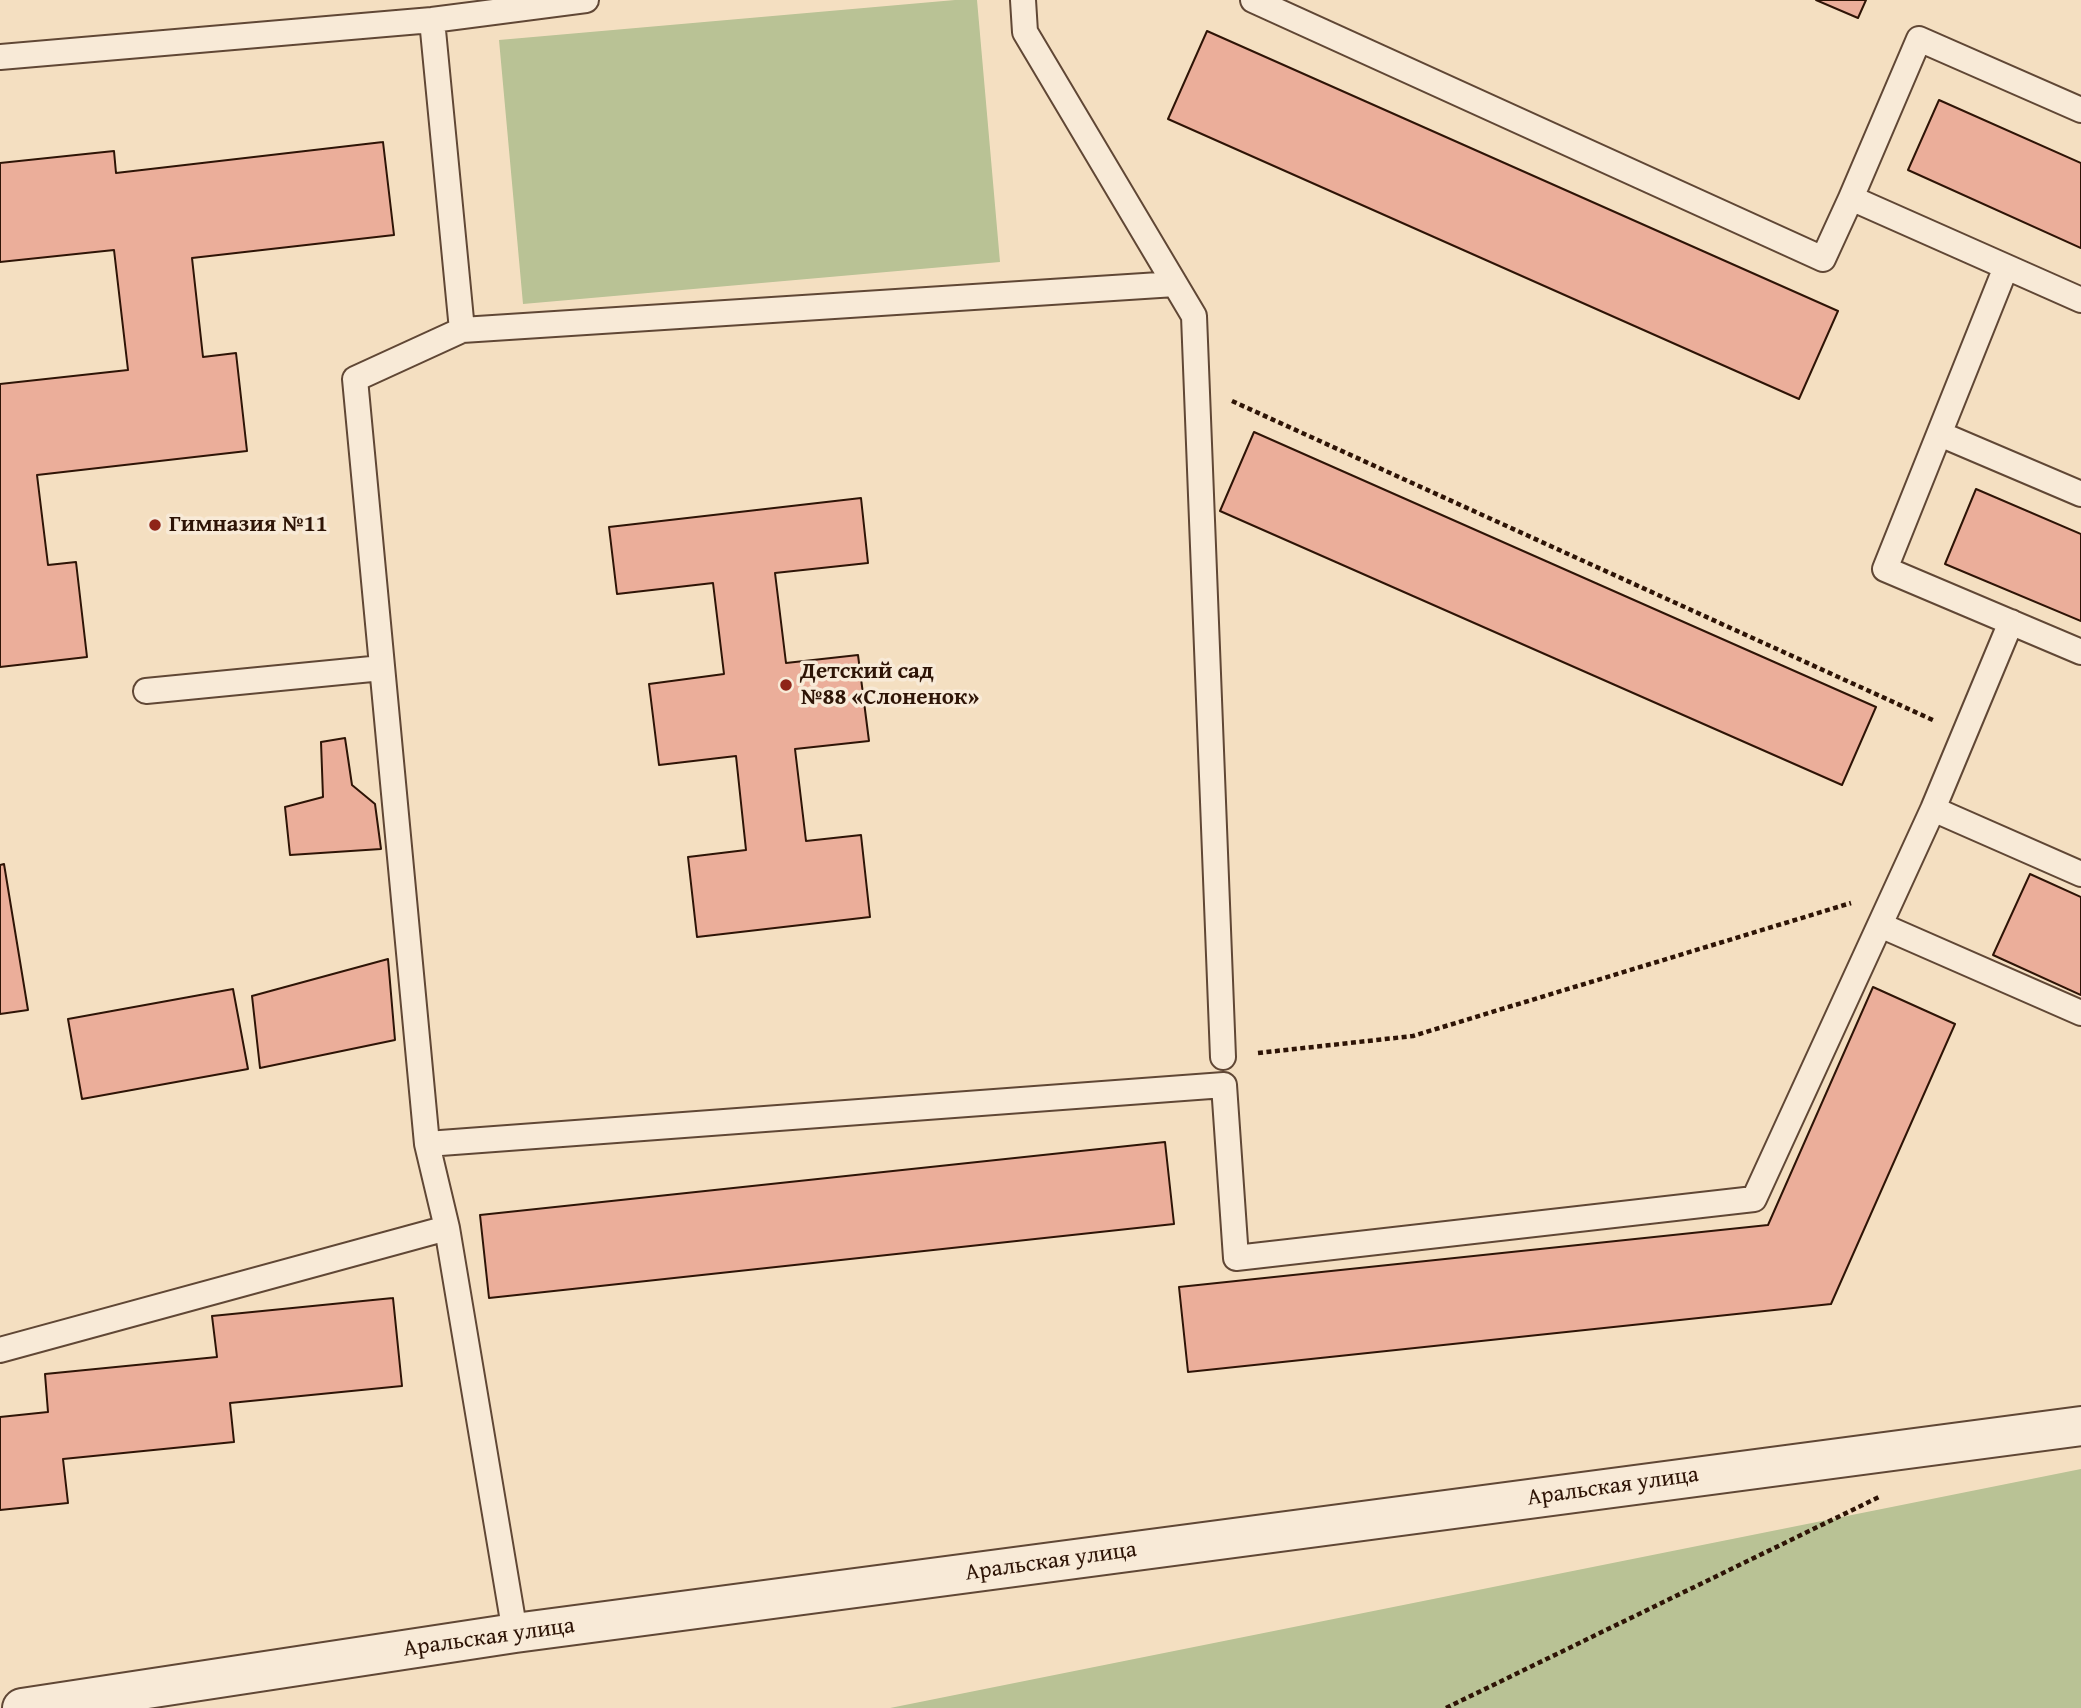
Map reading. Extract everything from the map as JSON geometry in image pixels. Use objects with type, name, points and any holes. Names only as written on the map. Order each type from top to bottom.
[{"type":"street","name":"Аральская улица","points":[[22,1708],[515,1633],[2081,1426]]},
{"type":"lane","points":[[0,57],[432,20],[586,0]]},
{"type":"lane","points":[[1023,0],[1025,32],[1194,316],[1223,1056]]},
{"type":"lane","points":[[1253,0],[1823,260],[1919,38],[2081,110]]},
{"type":"lane","points":[[432,20],[462,330]]},
{"type":"lane","points":[[1851,198],[2081,300]]},
{"type":"lane","points":[[2006,267],[1885,569],[2081,652]]},
{"type":"lane","points":[[515,1633],[447,1228],[427,1144],[355,379],[462,330],[1175,284]]},
{"type":"lane","points":[[1940,434],[2081,494]]},
{"type":"lane","points":[[427,1144],[1224,1085],[1236,1258],[1755,1199],[1933,808],[2011,622]]},
{"type":"lane","points":[[146,691],[382,668]]},
{"type":"lane","points":[[1933,808],[2081,874]]},
{"type":"lane","points":[[1880,925],[2081,1013]]},
{"type":"lane","points":[[0,1350],[447,1228]]},
{"type":"path","points":[[1197,385],[1964,735]]},
{"type":"path","points":[[1223,1056],[1413,1036],[1896,890]]},
{"type":"path","points":[[1446,1708],[1881,1496]]},
{"type":"green space","points":[[977,0],[1000,262],[523,304],[499,40]]},
{"type":"green space","points":[[2081,1469],[2081,1708],[890,1708]]},
{"type":"building","points":[[1816,0],[1866,0],[1858,18]]},
{"type":"building","points":[[1207,31],[1838,311],[1799,399],[1168,119]]},
{"type":"building","points":[[1939,100],[2081,163],[2081,248],[1908,170]]},
{"type":"building","points":[[383,142],[394,235],[192,258],[203,357],[236,353],[247,451],[37,475],[48,565],[76,562],[87,657],[0,667],[0,384],[128,370],[114,250],[0,262],[0,163],[114,151],[116,173]]},
{"type":"building","points":[[1254,432],[1876,707],[1842,785],[1220,511]]},
{"type":"building","points":[[1976,489],[2081,534],[2081,621],[1945,564]]},
{"type":"building","points":[[861,498],[868,563],[775,573],[786,663],[858,655],[869,741],[795,749],[806,841],[861,835],[870,917],[697,937],[688,857],[746,850],[736,756],[659,765],[649,684],[724,674],[713,583],[617,594],[609,527]]},
{"type":"building","points":[[345,738],[352,785],[375,804],[381,849],[290,855],[285,807],[323,797],[321,742]]},
{"type":"building","points":[[4,864],[28,1010],[0,1014],[0,865]]},
{"type":"building","points":[[2030,874],[2081,897],[2081,995],[1993,955]]},
{"type":"building","points":[[388,959],[395,1040],[260,1068],[252,996]]},
{"type":"building","points":[[1873,987],[1955,1024],[1831,1304],[1188,1372],[1179,1287],[1768,1225]]},
{"type":"building","points":[[233,989],[248,1069],[82,1099],[68,1019]]},
{"type":"building","points":[[1165,1142],[1174,1224],[489,1298],[480,1215]]},
{"type":"building","points":[[393,1298],[402,1386],[230,1403],[234,1442],[63,1459],[68,1503],[0,1510],[0,1417],[48,1412],[45,1374],[217,1357],[212,1316]]},
{"type":"place","name":"Гимназия №11","points":[[155,525]]},
{"type":"place","name":"Детский сад №88 «Слоненок»","points":[[786,685]]}]
